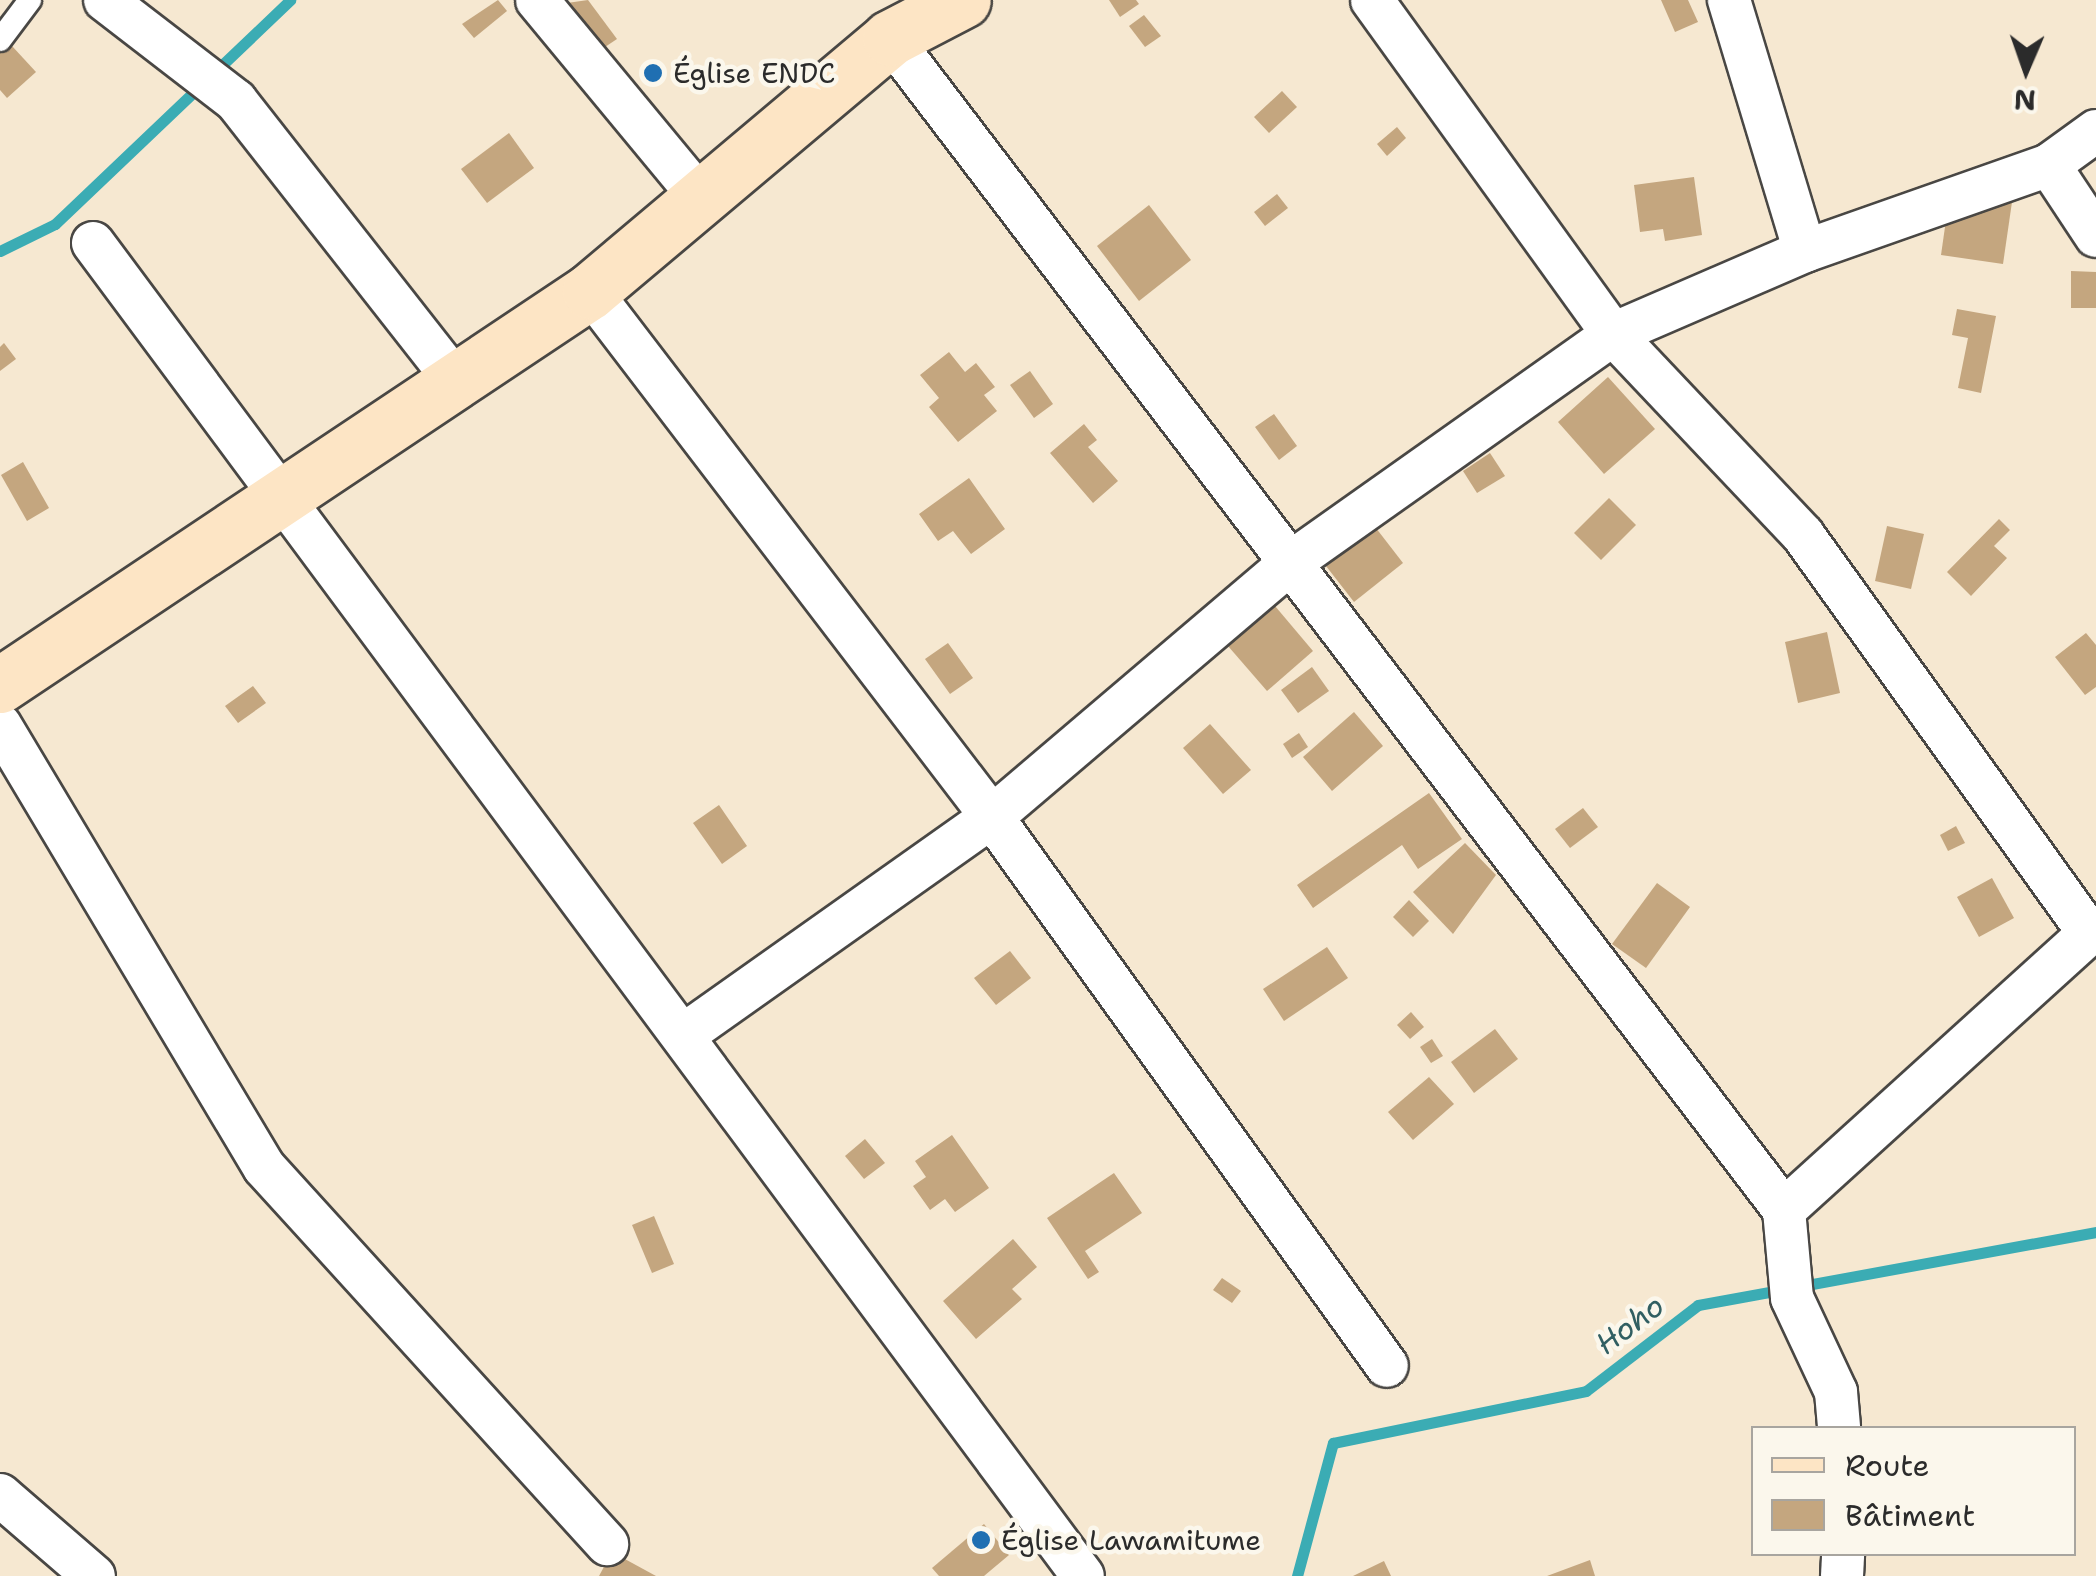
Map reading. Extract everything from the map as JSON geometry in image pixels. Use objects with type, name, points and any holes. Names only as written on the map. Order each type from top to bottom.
[{"type":"street","points":[[104,0],[236,101],[456,382]]},
{"type":"street","points":[[536,0],[701,198]]},
{"type":"street","points":[[1372,0],[1612,334],[1803,535],[2093,930],[1784,1210]]},
{"type":"street","points":[[1729,0],[1805,250]]},
{"type":"street","points":[[0,686],[590,291],[890,38],[953,2]]},
{"type":"street","points":[[890,38],[1784,1210],[1789,1285],[1836,1392],[1839,1426]]},
{"type":"street","points":[[685,1034],[992,817],[1290,563],[1612,334],[1805,250],[2049,165],[2096,132]]},
{"type":"street","points":[[2049,165],[2096,236]]},
{"type":"street","points":[[93,243],[280,499],[685,1034],[1084,1576]]},
{"type":"street","points":[[590,291],[992,817],[1387,1366]]},
{"type":"street","points":[[0,725],[264,1167],[607,1544]]},
{"type":"street","points":[[0,1495],[94,1576]]},
{"type":"lane","points":[[0,40],[30,0]]},
{"type":"building","points":[[498,0],[507,11],[474,38],[462,24]]},
{"type":"building","points":[[588,0],[617,39],[596,53],[560,4]]},
{"type":"building","points":[[1109,0],[1136,0],[1139,4],[1120,17]]},
{"type":"building","points":[[1661,0],[1688,0],[1698,22],[1675,32]]},
{"type":"building","points":[[1144,15],[1161,36],[1145,47],[1129,26]]},
{"type":"building","points":[[0,33],[36,72],[7,98],[0,90]]},
{"type":"building","points":[[1282,91],[1297,107],[1269,133],[1254,117]]},
{"type":"building","points":[[1397,127],[1406,138],[1387,156],[1377,144]]},
{"type":"building","points":[[509,133],[534,168],[487,203],[461,169]]},
{"type":"building","points":[[1694,177],[1702,235],[1665,241],[1663,229],[1640,232],[1634,185]]},
{"type":"building","points":[[1277,194],[1288,208],[1265,226],[1254,212]]},
{"type":"building","points":[[1980,197],[2012,202],[2003,264],[1941,255],[1948,206]]},
{"type":"building","points":[[1149,205],[1191,260],[1139,301],[1097,246]]},
{"type":"building","points":[[2071,271],[2096,272],[2096,308],[2071,308]]},
{"type":"building","points":[[1957,309],[1996,316],[1981,393],[1958,388],[1968,338],[1952,335]]},
{"type":"building","points":[[4,343],[16,359],[0,371],[0,347]]},
{"type":"building","points":[[949,352],[965,372],[976,363],[995,387],[984,395],[997,411],[958,442],[929,407],[939,398],[920,375]]},
{"type":"building","points":[[1030,371],[1053,404],[1034,418],[1010,385]]},
{"type":"building","points":[[1608,377],[1655,429],[1604,474],[1558,422]]},
{"type":"building","points":[[1274,414],[1297,446],[1279,460],[1255,427]]},
{"type":"building","points":[[1084,424],[1097,440],[1088,447],[1118,481],[1093,503],[1050,453]]},
{"type":"building","points":[[1490,453],[1505,476],[1477,493],[1463,471]]},
{"type":"building","points":[[23,462],[49,508],[27,521],[1,475]]},
{"type":"building","points":[[969,478],[1005,529],[971,554],[953,531],[938,541],[919,514]]},
{"type":"building","points":[[1609,498],[1636,525],[1601,560],[1574,533]]},
{"type":"building","points":[[1369,519],[1403,563],[1354,602],[1319,557]]},
{"type":"building","points":[[1999,519],[2010,530],[1994,546],[2007,558],[1971,596],[1947,572]]},
{"type":"building","points":[[1887,526],[1924,534],[1911,589],[1875,581]]},
{"type":"building","points":[[1275,606],[1313,651],[1267,691],[1228,646]]},
{"type":"building","points":[[1827,632],[1840,693],[1798,703],[1785,642]]},
{"type":"building","points":[[2086,633],[2096,645],[2096,687],[2085,695],[2055,657]]},
{"type":"building","points":[[948,643],[973,678],[950,694],[925,659]]},
{"type":"building","points":[[1312,667],[1329,691],[1298,713],[1281,690]]},
{"type":"building","points":[[253,686],[266,703],[238,723],[225,706]]},
{"type":"building","points":[[1354,712],[1383,746],[1332,791],[1303,757]]},
{"type":"building","points":[[1210,724],[1251,770],[1223,794],[1183,748]]},
{"type":"building","points":[[1299,733],[1308,747],[1292,758],[1283,744]]},
{"type":"building","points":[[1429,793],[1462,839],[1418,869],[1402,845],[1313,908],[1297,885]]},
{"type":"building","points":[[719,805],[747,846],[722,864],[693,823]]},
{"type":"building","points":[[1583,808],[1598,827],[1570,848],[1555,829]]},
{"type":"building","points":[[1956,826],[1965,843],[1948,851],[1940,835]]},
{"type":"building","points":[[1465,843],[1496,875],[1453,934],[1413,892]]},
{"type":"building","points":[[1992,878],[2014,918],[1979,937],[1957,897]]},
{"type":"building","points":[[1657,883],[1690,907],[1646,968],[1612,944]]},
{"type":"building","points":[[1409,900],[1429,921],[1413,937],[1393,917]]},
{"type":"building","points":[[1327,947],[1348,978],[1284,1021],[1263,989]]},
{"type":"building","points":[[1010,951],[1031,978],[996,1005],[974,978]]},
{"type":"building","points":[[1411,1012],[1424,1027],[1410,1039],[1397,1025]]},
{"type":"building","points":[[1495,1029],[1518,1059],[1474,1093],[1451,1062]]},
{"type":"building","points":[[1432,1039],[1443,1056],[1431,1063],[1420,1047]]},
{"type":"building","points":[[1429,1077],[1454,1104],[1413,1140],[1388,1112]]},
{"type":"building","points":[[952,1135],[989,1188],[955,1212],[945,1199],[930,1210],[913,1186],[926,1177],[915,1161]]},
{"type":"building","points":[[865,1139],[885,1163],[864,1179],[845,1156]]},
{"type":"building","points":[[1114,1173],[1142,1213],[1085,1251],[1099,1272],[1088,1279],[1047,1218]]},
{"type":"building","points":[[654,1216],[674,1264],[652,1273],[632,1225]]},
{"type":"building","points":[[1013,1239],[1037,1267],[1012,1289],[1022,1299],[976,1339],[943,1301]]},
{"type":"building","points":[[1222,1278],[1241,1291],[1232,1303],[1213,1290]]},
{"type":"building","name":"Église Lawamitume","points":[[984,1524],[1009,1555],[984,1576],[939,1576],[932,1568]]},
{"type":"building","points":[[612,1552],[656,1576],[599,1576]]},
{"type":"building","points":[[1590,1560],[1595,1576],[1547,1576]]},
{"type":"building","points":[[1384,1561],[1391,1576],[1353,1576]]},
{"type":"waterway","points":[[0,251],[55,224],[290,0]]},
{"type":"waterway","name":"Hoho","points":[[1297,1576],[1333,1443],[1586,1391],[1698,1305],[2096,1232]]},
{"type":"place","name":"Église ENDC","points":[[653,73]]},
{"type":"place","name":"Église Lawamitume","points":[[981,1540]]}]
